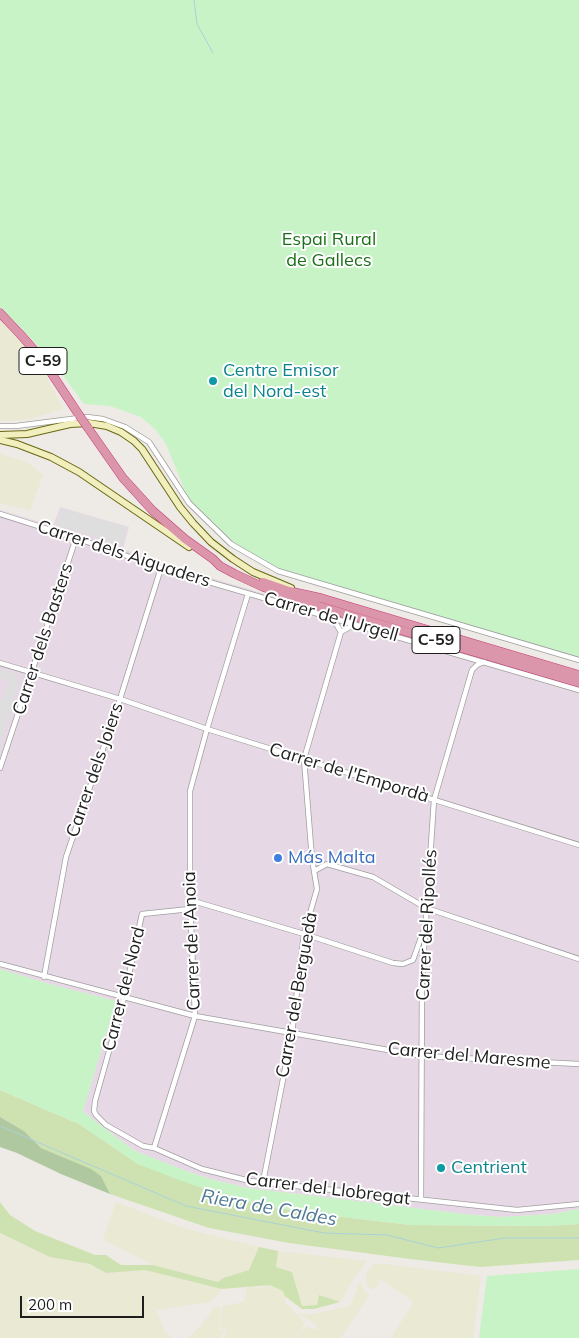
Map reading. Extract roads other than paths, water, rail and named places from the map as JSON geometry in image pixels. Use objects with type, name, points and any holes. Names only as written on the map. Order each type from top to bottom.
[{"type":"highway","name":"C-59","points":[[0,313],[42,359],[110,461],[137,495],[169,526],[214,559],[260,581],[290,591],[321,598],[579,675]]},
{"type":"highway","name":"C-59","points":[[214,559],[220,566],[263,587],[579,683]]},
{"type":"street","points":[[0,426],[16,426],[87,417],[103,419],[125,427],[149,442],[189,503],[231,544],[278,571],[579,660]]},
{"type":"street","points":[[0,435],[27,434],[70,424],[89,422],[107,426],[121,432],[142,449],[180,507],[193,524],[211,542],[254,572],[278,583],[321,598]]},
{"type":"street","points":[[0,440],[17,444],[42,454],[79,472],[220,566]]},
{"type":"street","name":"Carrer dels Aiguaders","points":[[0,514],[161,568],[248,594]]},
{"type":"street","name":"Carrer dels Basters","points":[[0,768],[76,538]]},
{"type":"street","name":"Carrer dels Joiers","points":[[44,977],[66,856],[120,699],[161,568]]},
{"type":"street","name":"Carrer de l'Urgell","points":[[207,729],[248,594],[579,690]]},
{"type":"street","points":[[332,617],[341,632],[355,624]]},
{"type":"street","name":"Carrer del Berguedà","points":[[263,1182],[292,1034],[304,934],[317,890],[304,759],[341,632]]},
{"type":"street","name":"Carrer del Ripollés","points":[[421,1200],[422,979],[434,800],[472,670],[484,662]]},
{"type":"street","name":"Carrer de l'Empordà","points":[[0,663],[120,699],[207,729],[579,845]]},
{"type":"street","name":"Carrer de l'Anoia","points":[[154,1148],[195,1016],[190,909],[190,791],[207,729]]},
{"type":"street","points":[[314,871],[327,864],[373,877],[426,908],[579,959]]},
{"type":"street","points":[[190,900],[393,963],[403,964],[413,960],[426,926]]},
{"type":"street","name":"Carrer del Nord","points":[[94,1111],[95,1101],[124,998],[142,914],[190,909]]},
{"type":"street","name":"Carrer del Maresme","points":[[0,964],[195,1016],[292,1034],[422,1056],[579,1064]]},
{"type":"street","name":"Carrer del Llobregat","points":[[94,1111],[106,1125],[143,1146],[154,1148],[202,1169],[250,1181],[517,1210],[579,1204]]},
{"type":"waterway","points":[[194,0],[197,24],[213,53]]},
{"type":"waterway","name":"Riera de Caldes","points":[[0,1126],[186,1206],[324,1233],[387,1235],[438,1248],[505,1238],[579,1238]]},
{"type":"place","name":"Centre Emisor del Nord-est","points":[[213,381]]},
{"type":"place","name":"Más Malta","points":[[278,858]]},
{"type":"place","name":"Centrient","points":[[441,1168]]},
{"type":"park label","name":"Espai Rural de Gallecs","points":[[329,250]]}]
